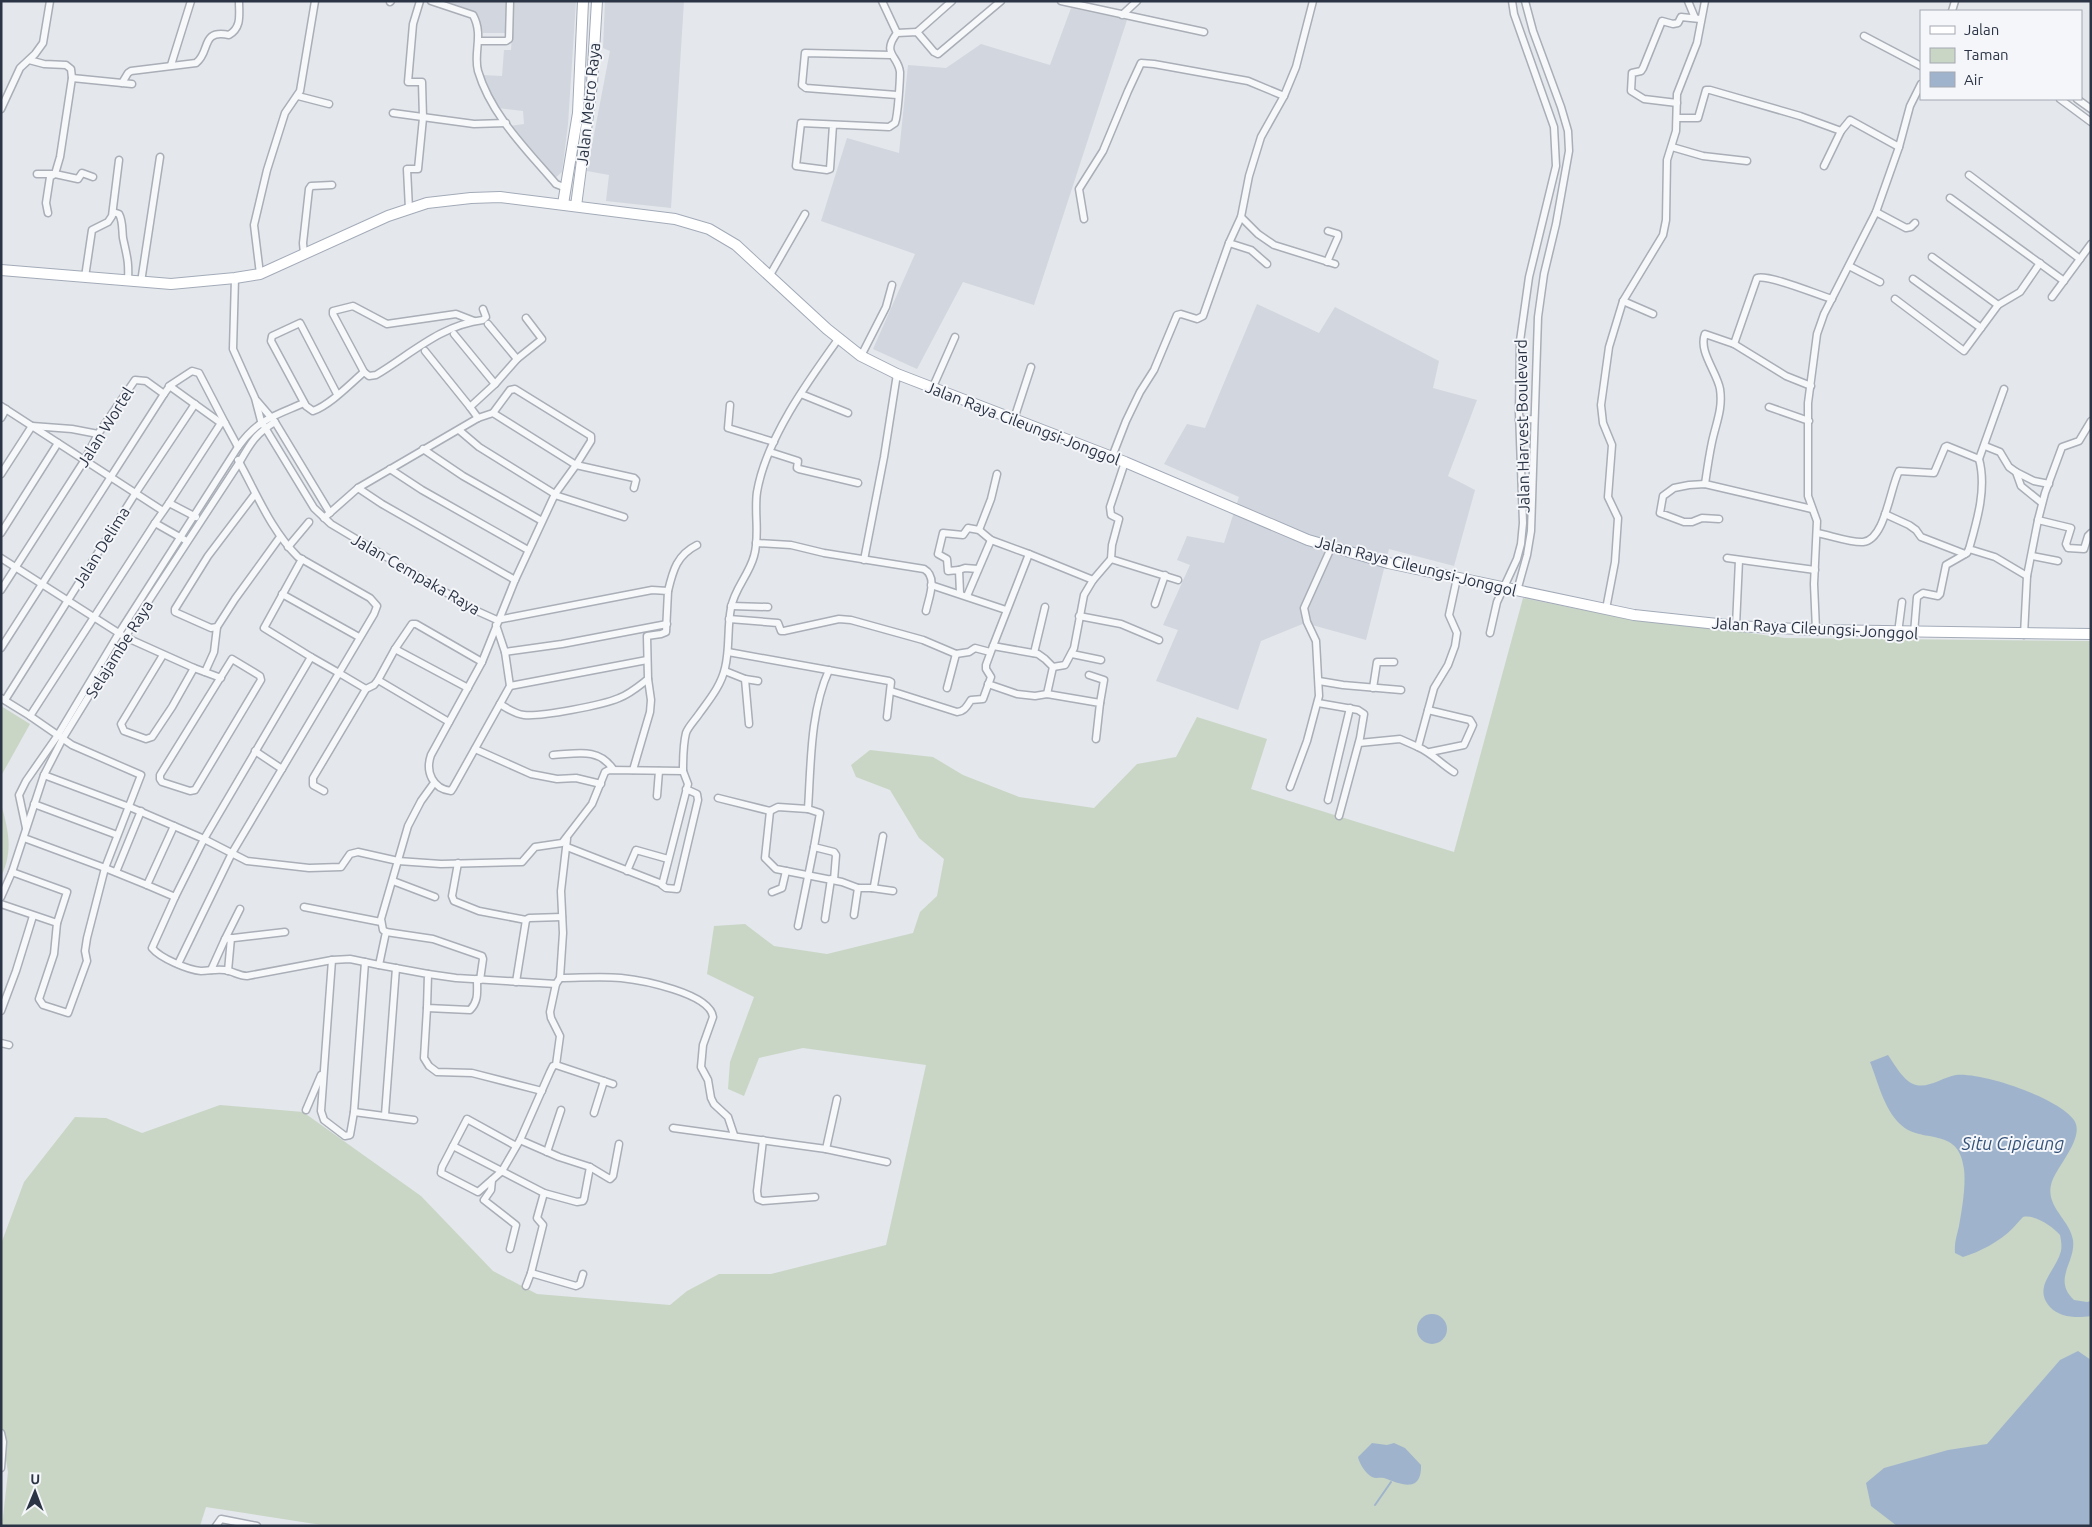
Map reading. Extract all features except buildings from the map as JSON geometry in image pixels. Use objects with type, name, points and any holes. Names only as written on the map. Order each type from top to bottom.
[{"type":"main road","name":"Jalan Metro Raya","points":[[564,204],[578,113],[584,1]]},
{"type":"main road","name":"Jalan Metro Raya","points":[[576,206],[592,84],[597,1]]},
{"type":"main road","name":"Jalan Raya Cileungsi-Jonggol","points":[[1,270],[171,284],[235,278],[260,274],[388,216],[427,203],[490,197],[564,204],[675,219],[709,229],[736,245],[861,356],[932,389],[1125,462],[1331,548],[1388,563],[1634,615],[1736,626],[1816,630],[2024,635],[2091,634]]},
{"type":"street","points":[[1,109],[21,67],[42,43],[50,1]]},
{"type":"street","points":[[171,65],[191,1]]},
{"type":"street","points":[[122,83],[131,71],[159,69],[171,65],[196,64],[200,61],[211,36],[222,33],[229,35],[236,31],[240,1]]},
{"type":"street","points":[[260,274],[254,226],[267,170],[286,113],[298,96],[315,1]]},
{"type":"street","points":[[409,209],[407,170],[418,169],[423,118],[422,82],[408,82],[413,24],[420,1]]},
{"type":"street","points":[[431,1],[473,15],[478,23],[478,72],[495,108],[556,184],[566,188]]},
{"type":"street","points":[[479,41],[506,41],[509,39],[510,1]]},
{"type":"street","points":[[833,126],[830,169],[796,166],[801,124],[889,127],[896,120],[900,71],[891,55],[892,44],[897,33],[882,1]]},
{"type":"street","points":[[897,33],[917,32],[952,1]]},
{"type":"street","points":[[917,32],[934,52],[938,54],[1001,1]]},
{"type":"street","points":[[1061,1],[1204,32]]},
{"type":"street","points":[[1122,15],[1137,1]]},
{"type":"street","points":[[1112,457],[1140,392],[1154,370],[1175,318],[1179,314],[1196,319],[1202,318],[1241,217],[1249,176],[1258,146],[1284,96],[1301,51],[1313,1]]},
{"type":"street","name":"Jalan Harvest Boulevard","points":[[1490,633],[1497,602],[1517,559],[1523,530],[1519,420],[1520,341],[1528,277],[1556,166],[1556,140],[1549,113],[1514,14],[1512,1]]},
{"type":"street","name":"Jalan Harvest Boulevard","points":[[1517,591],[1531,531],[1539,309],[1544,274],[1556,224],[1569,151],[1568,131],[1562,107],[1533,31],[1525,1]]},
{"type":"street","points":[[1688,1],[1698,18]]},
{"type":"street","points":[[1606,609],[1616,555],[1618,518],[1608,497],[1612,445],[1603,423],[1601,397],[1609,347],[1623,301],[1664,235],[1667,160],[1676,131],[1677,92],[1697,43],[1698,18],[1705,1]]},
{"type":"street","points":[[1676,103],[1644,99],[1631,91],[1632,73],[1641,71],[1643,68],[1662,21],[1673,24],[1678,22],[1681,17],[1698,18]]},
{"type":"street","points":[[1864,36],[1920,65]]},
{"type":"street","points":[[891,55],[805,52],[802,85],[806,88],[898,96]]},
{"type":"street","points":[[29,60],[44,64],[59,63],[69,66],[72,78],[60,157],[55,174],[50,177],[46,203],[48,213]]},
{"type":"street","points":[[1084,219],[1079,188],[1103,151],[1141,64],[1154,64],[1248,81],[1284,96]]},
{"type":"street","points":[[72,78],[132,84]]},
{"type":"street","points":[[1816,630],[1815,570],[1817,521],[1808,496],[1810,386],[1817,334],[1832,299],[1876,212],[1899,147],[1910,106],[1920,86]]},
{"type":"street","points":[[1677,118],[1698,118],[1706,90],[1710,90],[1800,116],[1842,131]]},
{"type":"street","points":[[298,96],[329,104]]},
{"type":"street","points":[[2061,100],[2091,122]]},
{"type":"street","points":[[2078,100],[2091,109]]},
{"type":"street","points":[[393,113],[474,124],[506,123]]},
{"type":"street","points":[[1824,166],[1842,131],[1847,123],[1852,120],[1899,147]]},
{"type":"street","points":[[1672,147],[1703,156],[1747,161]]},
{"type":"street","points":[[141,282],[160,157]]},
{"type":"street","points":[[85,277],[92,230],[112,218],[119,160]]},
{"type":"street","points":[[37,174],[55,174],[77,179],[82,174],[93,177]]},
{"type":"street","points":[[1969,175],[2080,258]]},
{"type":"street","points":[[304,254],[303,243],[310,186],[316,184],[332,185]]},
{"type":"street","points":[[1950,198],[2064,281]]},
{"type":"street","points":[[113,212],[119,214],[121,219],[129,261],[128,281]]},
{"type":"street","points":[[1876,212],[1906,228],[1911,227],[1915,223]]},
{"type":"street","points":[[770,275],[805,214]]},
{"type":"street","points":[[1241,217],[1268,242],[1336,264]]},
{"type":"street","points":[[1327,262],[1338,237],[1338,234],[1328,231]]},
{"type":"street","points":[[1230,243],[1251,250],[1267,264]]},
{"type":"street","points":[[2052,297],[2091,244]]},
{"type":"street","points":[[1932,258],[1998,305]]},
{"type":"street","points":[[1895,299],[1964,351],[1998,305],[2020,292],[2040,263]]},
{"type":"street","points":[[1849,266],[1880,282]]},
{"type":"street","points":[[235,278],[232,346],[255,398],[261,421],[320,515],[358,488],[459,430],[517,359],[542,339],[526,318]]},
{"type":"street","points":[[1734,344],[1757,278],[1773,279],[1832,299]]},
{"type":"street","points":[[1913,279],[1981,328]]},
{"type":"street","points":[[861,356],[886,307],[892,284]]},
{"type":"street","points":[[1623,301],[1652,314]]},
{"type":"street","points":[[474,321],[456,314],[387,324],[353,306],[333,311],[364,372],[369,376],[376,375],[435,336],[474,321],[485,319],[483,309]]},
{"type":"street","points":[[337,394],[301,325],[297,323],[271,339],[310,410],[315,411],[337,394],[364,372]]},
{"type":"street","points":[[488,324],[517,359]]},
{"type":"street","points":[[454,334],[495,384]]},
{"type":"street","points":[[1705,484],[1712,442],[1721,411],[1721,398],[1719,382],[1703,344],[1703,336],[1706,334],[1734,344],[1786,376],[1810,386]]},
{"type":"street","points":[[932,389],[956,336]]},
{"type":"street","points":[[662,884],[688,782],[683,771],[687,732],[712,696],[725,671],[731,606],[734,596],[753,562],[756,543],[757,493],[761,473],[774,442],[801,394],[839,338]]},
{"type":"street","points":[[425,351],[474,412],[492,413],[579,466],[634,478],[636,480],[634,488]]},
{"type":"street","points":[[1014,419],[1031,367]]},
{"type":"street","points":[[1,648],[169,386],[192,371],[200,373],[223,423],[238,447]]},
{"type":"street","points":[[864,560],[886,447],[897,374]]},
{"type":"street","name":"Jalan Wortel","points":[[1,590],[84,461],[98,434],[135,380],[146,380],[164,394]]},
{"type":"street","points":[[169,386],[223,423]]},
{"type":"street","points":[[492,413],[510,390],[515,389],[591,436],[591,441],[579,466],[556,495],[542,521],[515,580],[497,623],[482,662],[429,760],[428,772],[434,783],[451,791],[510,686],[505,652],[497,623]]},
{"type":"street","points":[[1914,633],[1917,596],[1923,593],[1938,596],[1946,565],[1967,552],[1981,499],[1979,459],[2004,389]]},
{"type":"street","points":[[801,394],[848,413]]},
{"type":"street","points":[[255,398],[272,419],[327,510]]},
{"type":"street","name":"Selajambe Raya","points":[[1,898],[24,838],[44,775],[60,736],[122,635],[188,542],[254,438],[272,419],[304,402]]},
{"type":"street","name":"Jalan Delima","points":[[3,699],[195,404]]},
{"type":"street","points":[[730,405],[728,428],[774,442]]},
{"type":"street","points":[[1768,407],[1809,421]]},
{"type":"street","points":[[1,418],[4,408],[163,511]]},
{"type":"street","points":[[122,635],[238,447],[261,421],[272,419]]},
{"type":"street","points":[[1519,420],[1534,419]]},
{"type":"street","points":[[2024,635],[2027,576],[2042,503],[2062,447],[2079,441],[2091,421]]},
{"type":"street","points":[[30,716],[168,503],[223,423]]},
{"type":"street","points":[[32,426],[72,429],[98,434]]},
{"type":"street","points":[[1,474],[32,426]]},
{"type":"street","points":[[459,430],[479,447],[556,495],[624,517]]},
{"type":"street","points":[[1,533],[58,443]]},
{"type":"street","points":[[1817,533],[1865,542],[1872,539],[1878,531],[1885,514],[1899,471],[1934,474],[1945,446],[1979,459]]},
{"type":"street","points":[[1985,446],[2000,452],[2009,467],[2016,472],[2034,481],[2049,484]]},
{"type":"street","points":[[423,450],[469,480],[542,521]]},
{"type":"street","points":[[770,452],[798,462],[798,469],[858,483]]},
{"type":"street","points":[[178,964],[232,853],[376,608],[376,603],[295,554],[280,537],[234,455]]},
{"type":"street","points":[[1053,667],[1065,665],[1072,654],[1084,595],[1092,580],[1111,559],[1118,519],[1110,514],[1111,500],[1125,462]]},
{"type":"street","points":[[390,469],[422,490],[528,550]]},
{"type":"street","points":[[2016,472],[2021,486],[2042,503]]},
{"type":"street","points":[[979,530],[991,499],[997,474]]},
{"type":"street","points":[[1719,519],[1702,518],[1692,522],[1684,522],[1659,511],[1663,496],[1669,490],[1679,486],[1705,484],[1812,510]]},
{"type":"street","points":[[358,488],[382,504],[515,580]]},
{"type":"street","points":[[217,627],[211,628],[176,612],[175,609],[208,556],[255,494]]},
{"type":"street","points":[[168,503],[202,520]]},
{"type":"street","points":[[1885,514],[1909,524],[1921,538],[1967,552],[1995,557],[2027,576]]},
{"type":"street","name":"Jalan Cempaka Raya","points":[[320,515],[335,526],[497,623]]},
{"type":"street","points":[[2038,520],[2071,528],[2066,544],[2068,548],[2084,549],[2088,536],[2091,533]]},
{"type":"street","points":[[309,522],[295,554],[282,594],[264,628],[366,689]]},
{"type":"street","points":[[155,523],[188,542]]},
{"type":"street","points":[[978,569],[965,568],[948,571],[947,559],[939,555],[942,533],[963,535],[968,528],[979,530],[990,540],[1092,580]]},
{"type":"street","points":[[213,675],[232,659],[260,676],[261,679],[195,790],[190,791],[162,782],[160,775],[213,675],[217,627],[280,537]]},
{"type":"street","points":[[967,596],[990,540]]},
{"type":"street","points":[[756,543],[791,545],[864,560],[924,569],[931,575],[926,611]]},
{"type":"street","points":[[633,770],[650,712],[647,636],[663,634],[666,624],[668,590],[673,568],[678,559],[687,550],[697,546]]},
{"type":"street","points":[[1290,787],[1308,741],[1318,702],[1319,681],[1316,641],[1307,622],[1304,608],[1331,548]]},
{"type":"street","points":[[891,691],[957,712],[966,708],[970,700],[983,699],[991,676],[986,668],[990,652],[1029,554]]},
{"type":"street","points":[[2032,556],[2058,561]]},
{"type":"street","points":[[1,558],[122,635],[163,655],[213,675]]},
{"type":"street","points":[[1727,558],[1815,570]]},
{"type":"street","points":[[1111,559],[1178,580]]},
{"type":"street","points":[[1736,626],[1739,560]]},
{"type":"street","points":[[959,570],[960,593]]},
{"type":"street","points":[[1155,604],[1165,575]]},
{"type":"street","points":[[1418,747],[1434,688],[1448,665],[1455,646],[1456,634],[1449,616],[1457,578]]},
{"type":"street","points":[[931,585],[960,593],[1006,610]]},
{"type":"street","points":[[497,623],[652,590],[668,590]]},
{"type":"street","points":[[282,594],[359,637]]},
{"type":"street","points":[[1898,632],[1902,602]]},
{"type":"street","points":[[731,606],[768,607]]},
{"type":"street","points":[[1034,653],[1045,607]]},
{"type":"street","points":[[1079,616],[1121,624],[1159,640]]},
{"type":"street","points":[[729,620],[778,623],[781,631],[839,619],[851,620],[923,640],[956,654],[969,652],[975,648],[990,652]]},
{"type":"street","points":[[324,791],[313,786],[314,778],[366,689],[374,685],[378,680],[408,627],[416,624],[482,662]]},
{"type":"street","points":[[505,652],[562,644],[666,624]]},
{"type":"street","points":[[993,646],[1034,653],[1046,659],[1053,667]]},
{"type":"street","points":[[395,649],[468,688]]},
{"type":"street","points":[[728,652],[890,681],[892,682],[886,717]]},
{"type":"street","points":[[947,688],[956,654]]},
{"type":"street","points":[[1072,654],[1101,660]]},
{"type":"street","points":[[163,655],[121,724],[124,731],[146,739],[152,737],[194,668]]},
{"type":"street","points":[[311,657],[204,839],[152,947],[154,951],[178,964],[197,970],[228,970],[237,975],[247,976],[332,960],[350,960],[428,974],[516,982],[620,978],[641,981],[692,996],[708,1008],[713,1017],[702,1050],[702,1071],[708,1080],[711,1098],[714,1104],[728,1117],[734,1135]]},
{"type":"street","points":[[510,686],[647,660]]},
{"type":"street","points":[[1373,688],[1377,662],[1394,662]]},
{"type":"street","points":[[1047,694],[1053,667]]},
{"type":"street","points":[[808,809],[811,755],[816,714],[828,670]]},
{"type":"street","points":[[725,671],[745,679],[758,681]]},
{"type":"street","points":[[1089,675],[1104,681],[1096,739]]},
{"type":"street","points":[[500,704],[510,711],[526,715],[559,711],[620,698],[648,679]]},
{"type":"street","points":[[745,679],[749,724]]},
{"type":"street","points":[[378,680],[449,722]]},
{"type":"street","points":[[1319,681],[1401,690]]},
{"type":"street","points":[[988,684],[1017,694],[1035,696],[1047,694],[1100,703]]},
{"type":"street","points":[[3,699],[60,736],[72,746],[140,774],[134,809],[116,872]]},
{"type":"street","points":[[1318,702],[1350,708],[1361,711],[1364,714],[1359,743],[1339,816]]},
{"type":"street","points":[[1328,800],[1350,708]]},
{"type":"street","points":[[1428,710],[1470,720],[1472,725],[1464,745],[1430,752]]},
{"type":"street","points":[[26,829],[19,795],[26,781],[60,736]]},
{"type":"street","points":[[1359,743],[1400,739],[1430,752],[1442,765],[1454,772]]},
{"type":"street","points":[[475,749],[531,774],[557,779],[576,778],[601,784]]},
{"type":"street","points":[[255,751],[282,769]]},
{"type":"street","points":[[552,755],[592,754],[607,760],[613,769]]},
{"type":"street","points":[[44,775],[134,809],[204,839],[247,861],[310,868],[341,867],[350,854],[358,852],[398,860],[441,864],[518,863],[526,859],[536,847],[557,845],[566,839],[592,804],[605,772],[613,769],[683,771]]},
{"type":"street","points":[[657,796],[659,771]]},
{"type":"street","points":[[427,1008],[470,1010],[476,1004],[478,979],[483,962],[482,956],[433,939],[383,930],[381,922],[408,826],[421,800],[434,783]]},
{"type":"street","points":[[567,847],[662,884],[663,887],[677,889],[698,800],[697,794],[686,789]]},
{"type":"street","points":[[718,798],[770,812],[778,807],[808,809],[822,814],[798,926]]},
{"type":"street","points":[[34,804],[117,835]]},
{"type":"street","points":[[12,872],[67,891],[68,894],[57,923],[54,954],[38,998],[43,1005],[68,1013],[87,962],[85,953],[87,938],[105,868],[117,835],[134,809]]},
{"type":"street","points":[[770,812],[765,858],[776,869],[832,880],[858,888],[893,891]]},
{"type":"street","points":[[147,885],[174,826]]},
{"type":"street","points":[[872,888],[883,836]]},
{"type":"street","points":[[24,838],[116,872],[175,897]]},
{"type":"street","points":[[556,1066],[560,1036],[550,1012],[558,981],[562,918],[561,891],[567,847],[566,839]]},
{"type":"street","points":[[814,847],[835,853],[837,858],[825,919]]},
{"type":"street","points":[[627,871],[632,854],[637,849],[668,859]]},
{"type":"street","points":[[458,863],[452,896],[454,901],[479,911],[526,920],[529,918],[562,918]]},
{"type":"street","points":[[772,892],[782,888],[786,871]]},
{"type":"street","points":[[393,881],[435,897]]},
{"type":"street","points":[[854,914],[858,888]]},
{"type":"street","points":[[1,904],[57,923]]},
{"type":"street","points":[[304,907],[381,922]]},
{"type":"street","points":[[212,970],[228,939],[240,909]]},
{"type":"street","points":[[1,1011],[33,916]]},
{"type":"street","points":[[516,982],[526,920]]},
{"type":"street","points":[[228,939],[285,932]]},
{"type":"street","points":[[379,965],[386,932]]},
{"type":"street","points":[[228,939],[228,970]]},
{"type":"street","points":[[332,960],[321,1111],[324,1120],[342,1135],[348,1136],[350,1135],[354,1112],[365,962]]},
{"type":"street","points":[[385,1115],[396,968]]},
{"type":"street","points":[[428,974],[424,1058],[429,1066],[437,1072],[472,1073],[542,1091]]},
{"type":"street","points":[[1,1043],[9,1046]]},
{"type":"street","points":[[613,1084],[553,1066],[518,1143],[502,1171],[478,1192],[443,1176],[442,1167],[466,1119],[518,1143],[590,1167],[606,1178],[612,1178],[619,1144]]},
{"type":"street","points":[[306,1110],[324,1068]]},
{"type":"street","points":[[594,1113],[604,1081]]},
{"type":"street","points":[[826,1149],[836,1099]]},
{"type":"street","points":[[547,1152],[561,1110]]},
{"type":"street","points":[[354,1112],[414,1120]]},
{"type":"street","points":[[673,1128],[826,1149],[887,1162]]},
{"type":"street","points":[[763,1140],[757,1191],[758,1199],[763,1201],[815,1196]]},
{"type":"street","points":[[453,1146],[544,1193],[559,1198],[583,1201],[590,1167]]},
{"type":"street","points":[[492,1180],[491,1190],[484,1200],[516,1225],[510,1249]]},
{"type":"street","points":[[526,1286],[543,1225],[537,1217],[544,1193]]},
{"type":"street","points":[[531,1272],[576,1286],[579,1285],[583,1274]]},
{"type":"street","points":[[1,1433],[3,1442],[1,1468]]},
{"type":"street","points":[[216,1526],[221,1519],[243,1525],[257,1526]]},
{"type":"shaded area","points":[[443,1],[507,1],[506,33],[483,33],[478,15],[465,8]]},
{"type":"shaded area","points":[[514,1],[576,1],[568,124],[562,172],[554,179],[510,126],[524,124],[523,111],[498,108],[482,75],[502,76],[504,50],[511,50]]},
{"type":"shaded area","points":[[605,1],[684,1],[671,208],[606,201],[609,175],[587,171],[610,51],[603,48]]},
{"type":"shaded area","points":[[1071,8],[1127,20],[1034,305],[963,282],[917,369],[873,349],[915,254],[821,221],[847,138],[899,153],[908,65],[946,68],[981,44],[1050,65]]},
{"type":"shaded area","points":[[1257,304],[1319,333],[1335,307],[1439,361],[1433,388],[1477,400],[1448,476],[1475,490],[1454,566],[1389,549],[1366,640],[1305,623],[1261,641],[1238,710],[1156,681],[1178,630],[1163,625],[1190,565],[1177,560],[1187,536],[1224,543],[1239,497],[1164,464],[1187,424],[1205,428]]},
{"type":"green space","points":[[1523,598],[1583,610],[1785,638],[2091,641],[2091,1526],[328,1526],[206,1507],[200,1526],[2,1526],[8,1472],[1,1432],[1,1244],[24,1182],[75,1117],[106,1118],[142,1133],[220,1105],[303,1112],[421,1196],[493,1271],[537,1294],[670,1305],[687,1291],[719,1274],[771,1274],[886,1245],[926,1065],[803,1048],[759,1058],[744,1096],[728,1089],[730,1062],[754,997],[707,974],[714,926],[745,924],[774,946],[827,954],[913,933],[920,912],[937,896],[944,859],[919,838],[890,790],[856,777],[851,765],[870,750],[933,757],[963,775],[1019,797],[1094,808],[1137,764],[1176,757],[1197,717],[1267,739],[1251,789],[1454,852]]},
{"type":"green space","points":[[1,706],[30,724],[1,776]]},
{"type":"green space","points":[[1,803],[8,831],[9,849],[1,877]]},
{"type":"water","name":"Situ Cipicung","points":[[1888,1055],[1904,1077],[1916,1085],[1931,1084],[1956,1075],[1983,1078],[2001,1082],[2037,1095],[2053,1103],[2074,1120],[2077,1127],[2076,1135],[2054,1178],[2050,1193],[2055,1207],[2068,1226],[2073,1240],[2065,1285],[2074,1300],[2091,1301],[2091,1316],[2075,1317],[2064,1315],[2054,1311],[2045,1300],[2044,1286],[2061,1251],[2061,1243],[2060,1235],[2038,1219],[2023,1217],[1996,1242],[1983,1249],[1963,1257],[1955,1253],[1955,1242],[1964,1190],[1964,1169],[1961,1155],[1955,1146],[1947,1141],[1918,1134],[1900,1124],[1894,1118],[1882,1095],[1870,1062]]},
{"type":"water","points":[[1432,1314],[1443,1318],[1447,1329],[1443,1340],[1432,1344],[1421,1340],[1417,1329],[1421,1318]]},
{"type":"water","points":[[2078,1351],[2091,1360],[2091,1526],[1897,1526],[1871,1506],[1866,1483],[1884,1468],[1948,1450],[1987,1444],[2060,1360]]},
{"type":"water","points":[[1372,1443],[1387,1445],[1394,1443],[1405,1448],[1421,1465],[1418,1480],[1409,1485],[1370,1476],[1363,1468],[1358,1457]]},
{"type":"waterway","points":[[1375,1505],[1391,1482]]}]
